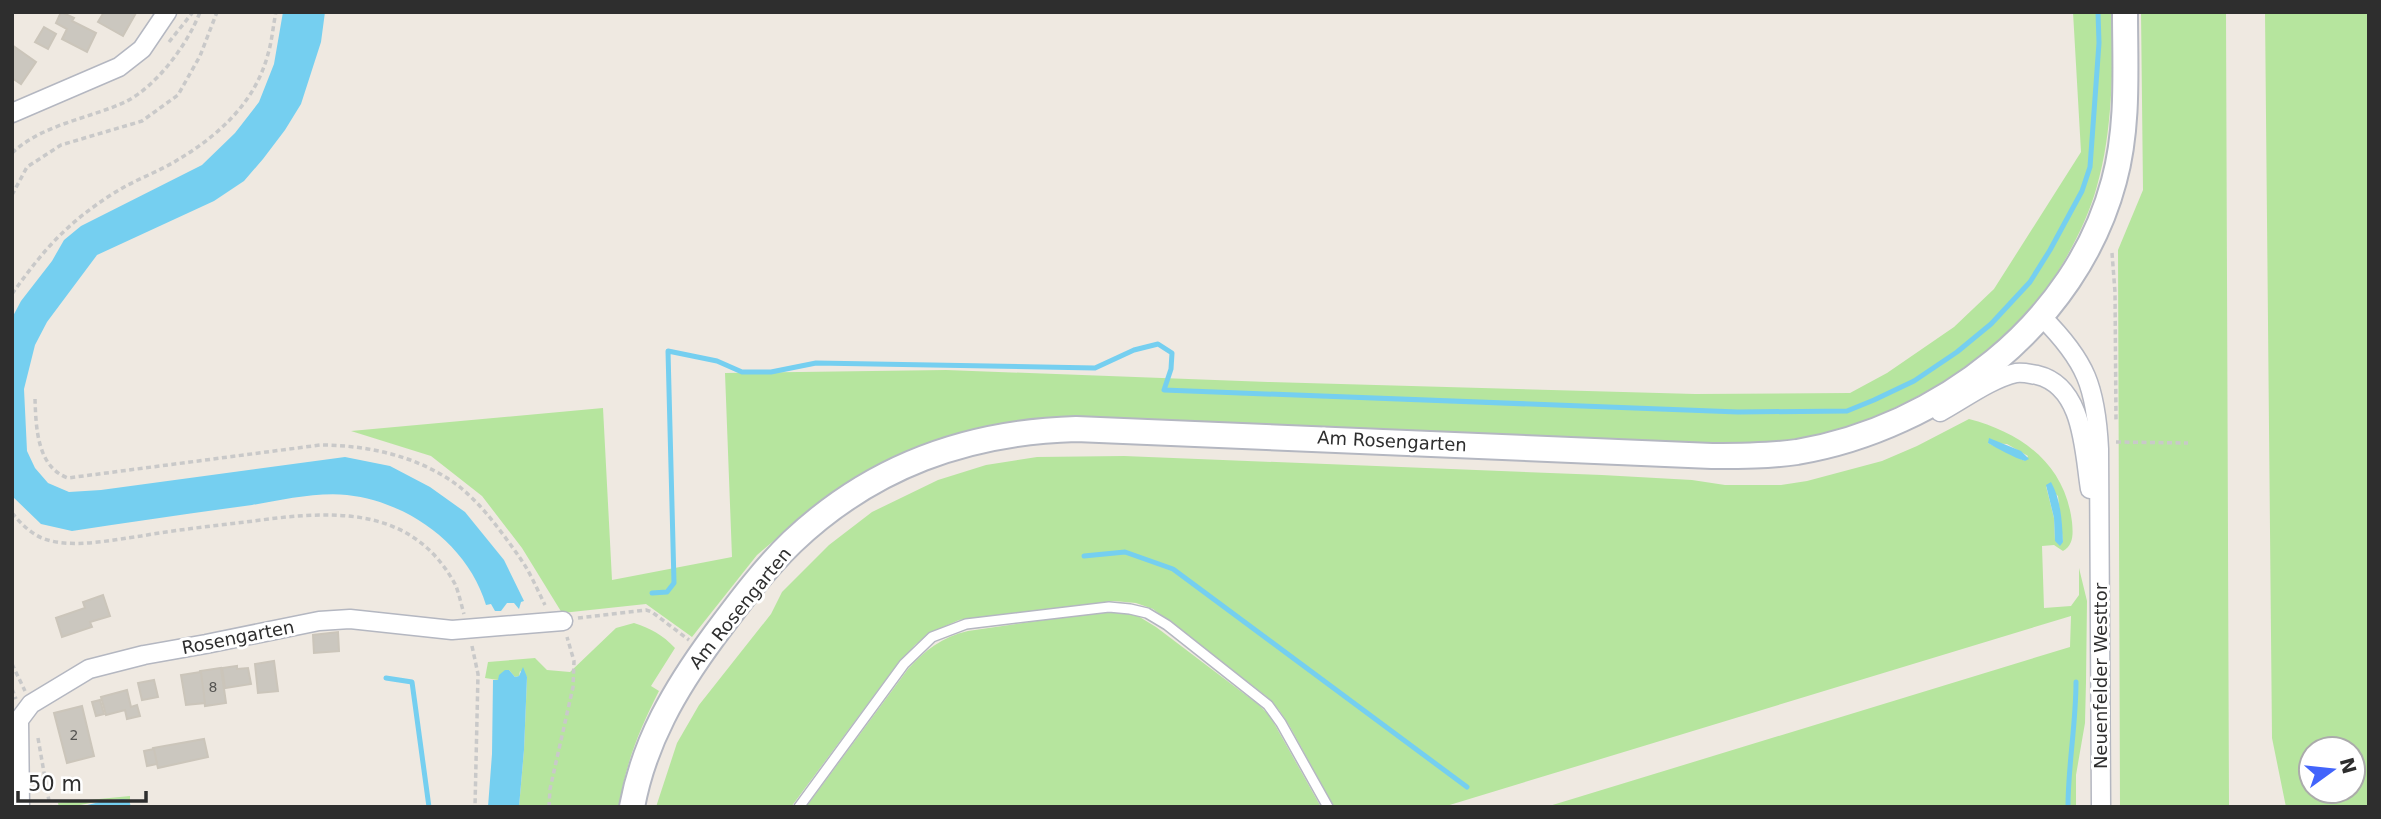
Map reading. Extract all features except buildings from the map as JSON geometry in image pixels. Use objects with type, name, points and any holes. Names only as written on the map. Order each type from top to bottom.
[{"type":"main road","name":"Am Rosengarten","points":[[632,807],[642,765],[655,729],[674,694],[770,565],[813,523],[867,485],[921,458],[948,448],[1006,434],[1076,429],[1754,456],[1823,446],[1863,435],[1902,419],[1995,360],[2042,317],[2057,299],[2084,255],[2109,199],[2122,144],[2125,12]]},
{"type":"street","points":[[12,113],[118,67],[142,49],[167,12]]},
{"type":"street","name":"Neuenfelder Westtor","points":[[2042,317],[2079,359],[2093,394],[2099,449],[2101,807]]},
{"type":"street","name":"Neuenfelder Westtor","points":[[1902,419],[1933,415],[2016,373],[2043,376],[2053,382],[2075,407],[2099,544]]},
{"type":"street","name":"Rosengarten","points":[[20,807],[19,720],[31,704],[89,669],[144,655],[319,621],[350,619],[470,634],[557,621]]},
{"type":"lane","points":[[799,807],[904,664],[932,637],[966,624],[1109,607],[1147,613],[1167,625],[1268,705],[1328,807]]},
{"type":"path","points":[[12,153],[24,142],[35,137],[127,101],[161,74],[194,30],[200,12]]},
{"type":"path","points":[[12,195],[27,167],[61,145],[142,121],[178,95],[200,56],[217,12]]},
{"type":"path","points":[[12,294],[55,238],[82,215],[116,191],[197,149],[220,131],[253,91],[268,55],[276,12]]},
{"type":"path","points":[[36,399],[36,423],[46,463],[57,474],[68,478],[320,445],[348,445],[379,450],[426,468],[460,488],[487,514],[522,560],[557,621],[574,661],[573,687],[552,778],[549,807]]},
{"type":"path","points":[[2116,442],[2188,443]]},
{"type":"path","points":[[12,513],[37,536],[67,543],[99,543],[324,513],[353,515],[415,537],[439,561],[456,586],[470,634],[478,674],[475,807]]},
{"type":"path","points":[[557,621],[646,610],[704,651]]},
{"type":"green space","points":[[2073,12],[2114,12],[2112,78],[2106,144],[2097,186],[2083,224],[2063,264],[2038,301],[2011,331],[1969,365],[1908,402],[1862,423],[1831,433],[1744,445],[1076,418],[865,474],[828,495],[757,555],[692,637],[646,604],[562,613],[522,548],[482,496],[431,456],[351,431],[603,408],[612,580],[732,557],[725,373],[946,370],[1695,394],[1850,393],[1887,373],[1954,327],[1994,289],[2081,152]]},
{"type":"green space","points":[[2141,12],[2226,12],[2229,807],[2120,807],[2118,250],[2143,190]]},
{"type":"green space","points":[[2265,12],[2369,12],[2369,807],[2286,807],[2272,738]]},
{"type":"green space","points":[[1969,419],[1988,425],[2023,442],[2038,454],[2060,483],[2068,501],[2073,530],[2069,545],[2063,551],[2054,545],[2042,546],[2044,608],[2071,606],[2079,595],[2079,568],[2087,601],[2085,723],[2076,775],[2076,807],[1546,807],[2070,647],[2071,616],[1443,807],[1334,807],[1289,725],[1266,696],[1153,609],[1136,603],[1114,601],[959,620],[930,633],[915,645],[890,674],[791,807],[656,807],[677,743],[699,705],[771,614],[782,592],[829,545],[872,512],[938,480],[986,465],[1037,457],[1124,456],[1602,475],[1692,480],[1725,485],[1781,485],[1807,481],[1882,461]],"holes":[[[1988,443],[2007,444],[2028,456],[2025,461]],[[2046,486],[2058,496],[2063,542],[2055,541],[2054,518]]]},
{"type":"green space","points":[[1117,612],[1138,616],[1156,627],[1259,705],[1270,716],[1321,807],[806,807],[908,669],[935,645],[968,631]]},
{"type":"green space","points":[[634,623],[656,632],[675,648],[651,686],[659,691],[634,747],[619,807],[519,807],[527,677],[520,671],[519,676],[515,677],[509,670],[498,680],[485,678],[488,662],[535,658],[547,670],[570,672],[616,628]]},
{"type":"green space","points":[[130,796],[130,803],[129,800],[111,800],[59,807],[58,803]]},
{"type":"water","points":[[283,12],[325,12],[321,42],[301,104],[285,130],[244,181],[214,201],[97,255],[47,322],[35,345],[24,389],[27,451],[35,468],[48,483],[69,492],[345,457],[390,466],[430,487],[465,512],[504,560],[524,601],[519,609],[514,603],[507,603],[501,611],[495,611],[491,604],[486,605],[465,563],[433,530],[413,517],[370,499],[335,494],[311,496],[72,531],[41,524],[12,496],[12,318],[21,301],[52,261],[64,240],[81,226],[202,165],[235,133],[259,102],[274,64]]},
{"type":"water","points":[[1989,438],[2021,451],[2029,459],[2025,461],[2016,458],[1988,443]]},
{"type":"water","points":[[2051,482],[2060,511],[2063,542],[2060,546],[2055,541],[2054,518],[2046,485]]},
{"type":"water","points":[[523,667],[527,677],[519,807],[488,807],[493,680],[498,680],[505,670],[509,670],[515,677],[519,676]]},
{"type":"water","points":[[129,800],[131,807],[79,807],[104,801]]},
{"type":"waterway","points":[[652,593],[667,592],[674,583],[668,351],[717,361],[742,372],[771,372],[816,363],[1095,368],[1134,350],[1158,344],[1172,353],[1171,369],[1164,390],[1738,412],[1847,411],[1914,381],[1957,352],[1991,324],[2030,282],[2082,191],[2090,167],[2099,43],[2098,12]]},
{"type":"waterway","points":[[1084,556],[1125,552],[1173,569],[1467,787]]},
{"type":"waterway","points":[[386,678],[412,682],[429,807]]},
{"type":"waterway","points":[[2068,807],[2076,682]]}]
